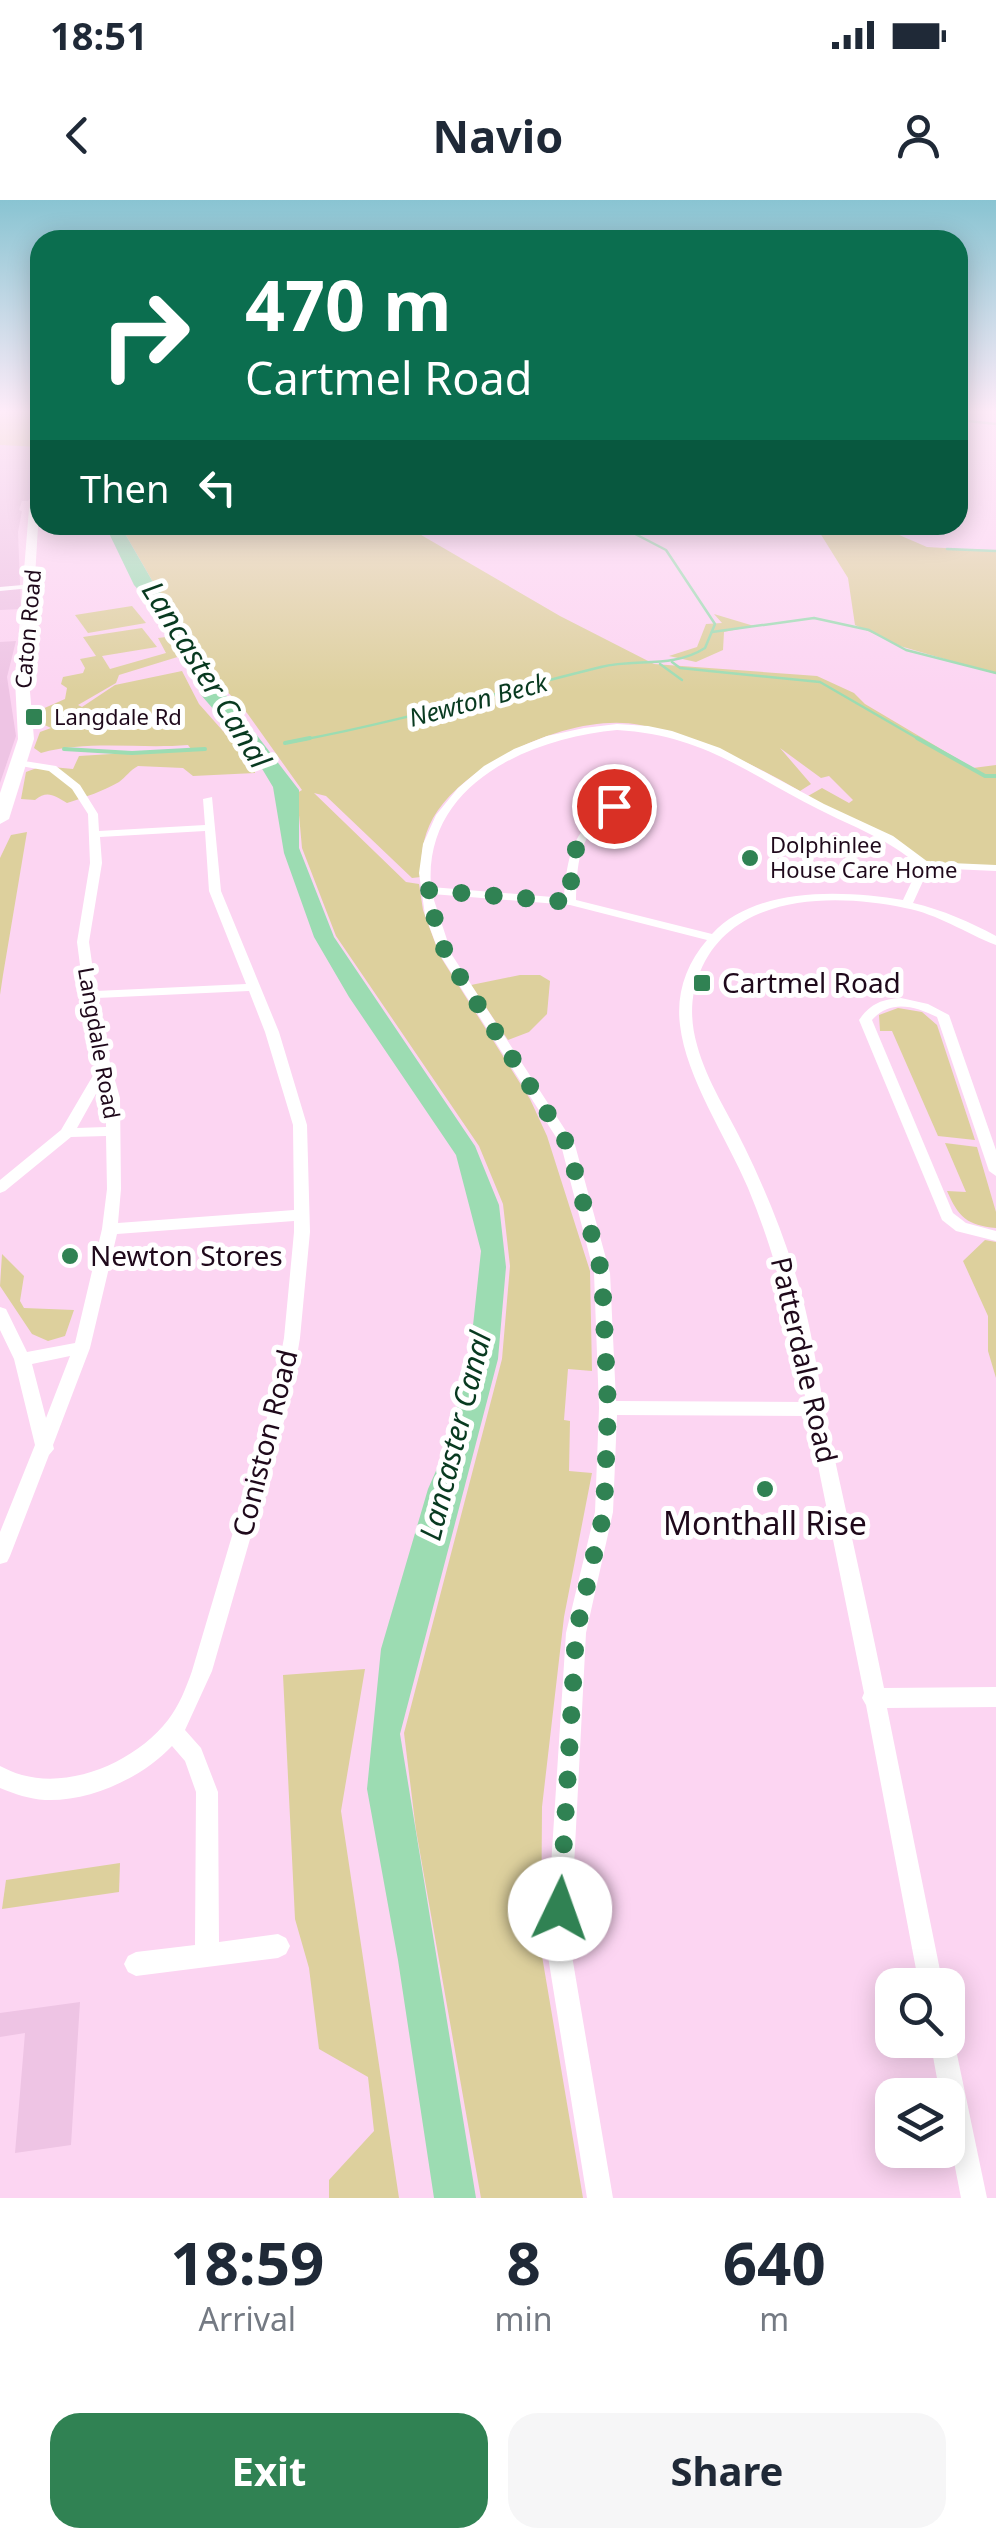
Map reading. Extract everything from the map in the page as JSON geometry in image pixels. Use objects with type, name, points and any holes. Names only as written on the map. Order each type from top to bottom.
[{"type":"main road","name":"Caton Road","points":[[0,819],[26,739],[22,680],[34,535]]},
{"type":"street","points":[[0,589],[31,586]]},
{"type":"street","points":[[600,2198],[558,1944],[576,1633],[604,1512],[608,1408],[602,1274],[568,1145],[446,955],[426,890],[424,869],[431,836],[444,812],[470,782],[530,747],[606,728],[644,728],[694,740],[741,759],[811,801],[908,849],[925,866],[996,868]]},
{"type":"street","name":"Langdale Road","points":[[0,1556],[82,1348],[110,1229],[114,1130],[113,1098],[103,1070],[83,942],[96,864],[93,814],[76,786],[52,768],[18,763]]},
{"type":"street","points":[[570,902],[576,840],[589,823],[629,798],[620,792]]},
{"type":"street","name":"Coniston Road","points":[[172,1730],[191,1702],[202,1671],[280,1404],[292,1338],[301,1215],[300,1125],[272,1032],[214,892],[208,799]]},
{"type":"street","points":[[94,834],[208,828]]},
{"type":"street","points":[[907,904],[925,866]]},
{"type":"street","points":[[426,890],[570,902],[712,938],[755,911],[799,899],[846,897],[907,904],[996,940]]},
{"type":"street","name":"Patterdale Road","points":[[712,938],[689,981],[686,1026],[694,1059],[757,1190],[787,1270],[843,1534],[927,1968]]},
{"type":"street","points":[[90,995],[254,987]]},
{"type":"street","points":[[996,1171],[943,1015],[924,1004],[906,1002],[878,1006],[867,1014],[865,1020],[947,1216],[961,1227],[996,1236]]},
{"type":"street","points":[[0,1188],[68,1133],[103,1070]]},
{"type":"street","name":"Langdale Road","points":[[68,1133],[114,1130]]},
{"type":"street","points":[[110,1229],[301,1215]]},
{"type":"street","points":[[0,1313],[22,1359],[45,1448]]},
{"type":"street","points":[[22,1359],[82,1348]]},
{"type":"street","points":[[608,1408],[815,1409]]},
{"type":"street","points":[[872,1698],[996,1697]]},
{"type":"street","points":[[0,1778],[38,1790],[70,1788],[133,1762],[172,1730],[193,1755],[207,1792],[207,1954]]},
{"type":"street","points":[[136,1964],[278,1946]]},
{"type":"street","points":[[946,2058],[974,2198]]},
{"type":"shaded area","points":[[0,505],[21,505],[21,609],[0,610]]},
{"type":"shaded area","points":[[126,535],[421,535],[560,616],[654,664],[817,676],[854,693],[865,704],[973,768],[996,765],[996,868],[925,865],[808,796],[822,788],[849,803],[853,800],[829,776],[821,778],[780,748],[811,784],[800,791],[721,751],[640,725],[585,726],[524,745],[495,760],[448,797],[433,818],[423,847],[421,877],[412,878],[326,796],[314,793],[406,882],[419,884],[423,910],[440,956],[530,1099],[547,1136],[590,1271],[592,1371],[568,1369],[564,1420],[570,1421],[569,1471],[592,1473],[564,1617],[542,1807],[541,1950],[583,2198],[481,2198],[416,1830],[404,1733],[502,1359],[510,1266],[503,1204],[479,1146],[336,936],[302,848],[297,793],[302,790],[247,713],[202,664],[177,610],[157,589]]},
{"type":"shaded area","points":[[821,535],[899,535],[927,547],[996,551],[996,674],[900,646],[855,625],[848,578]]},
{"type":"shaded area","points":[[132,606],[146,623],[88,633],[75,615]]},
{"type":"shaded area","points":[[714,614],[754,626],[724,632],[723,650],[696,662],[669,656],[697,647],[706,624],[722,623]]},
{"type":"shaded area","points":[[142,628],[157,647],[102,656],[110,669],[166,653],[158,638],[174,636],[184,655],[119,675],[116,683],[78,705],[82,707],[115,685],[182,671],[199,704],[254,766],[255,773],[193,776],[183,768],[138,766],[119,782],[67,803],[51,795],[21,799],[26,772],[42,766],[73,769],[79,756],[191,749],[188,745],[95,746],[41,753],[34,748],[40,732],[51,728],[32,719],[40,710],[65,699],[63,677],[83,673],[85,668],[80,659],[96,656],[83,637]]},
{"type":"shaded area","points":[[16,641],[7,677],[16,736],[0,783],[0,642]]},
{"type":"shaded area","points":[[27,832],[0,995],[0,858],[11,835]]},
{"type":"shaded area","points":[[540,975],[550,981],[547,1014],[529,1032],[508,1040],[471,985]]},
{"type":"shaded area","points":[[898,1008],[922,1012],[937,1025],[975,1140],[938,1136],[892,1031],[880,1031],[879,1015]]},
{"type":"shaded area","points":[[945,1143],[977,1147],[996,1212],[996,1228],[965,1219],[956,1208],[947,1191],[966,1192]]},
{"type":"shaded area","points":[[985,1240],[996,1242],[996,1378],[988,1351],[988,1316],[963,1261]]},
{"type":"shaded area","points":[[2,1254],[24,1276],[20,1301],[24,1308],[74,1310],[65,1336],[48,1341],[32,1334],[0,1286]]},
{"type":"shaded area","points":[[365,1669],[341,1811],[399,2198],[329,2198],[329,2180],[374,2131],[368,2077],[319,2049],[309,1968],[295,1919],[283,1675]]},
{"type":"shaded area","points":[[120,1863],[119,1892],[2,1909],[6,1880]]},
{"type":"shaded area","points":[[80,2002],[71,2145],[15,2153],[25,2033],[0,2037],[0,2013]]},
{"type":"water","name":"Lancaster Canal","points":[[110,535],[126,535],[157,589],[177,610],[202,664],[299,790],[299,848],[334,937],[475,1146],[499,1205],[506,1267],[498,1359],[400,1734],[476,2198],[434,2198],[367,1789],[381,1649],[428,1489],[450,1439],[471,1344],[481,1251],[456,1155],[349,997],[314,937],[284,853],[273,787],[255,757],[201,695],[190,662],[168,623],[134,585]]},
{"type":"waterway","name":"Newton Beck","points":[[296,741],[614,664],[680,659],[705,648],[715,624],[666,550],[637,535]]},
{"type":"waterway","points":[[947,549],[996,551]]},
{"type":"waterway","points":[[712,632],[814,618],[869,630],[906,650],[996,673]]},
{"type":"waterway","name":"Newton Beck","points":[[672,662],[680,668],[820,682],[922,741]]},
{"type":"waterway","points":[[660,664],[682,680]]},
{"type":"waterway","name":"Newton Beck","points":[[285,743],[310,738]]},
{"type":"waterway","name":"Newton Beck","points":[[917,738],[985,776],[996,776]]},
{"type":"waterway","name":"Newton Beck","points":[[64,749],[132,753],[205,749]]},
{"type":"place","name":"Langdale Rd","points":[[34,717]]},
{"type":"place","name":"Dolphinlee House Care Home","points":[[750,858]]},
{"type":"place","name":"Cartmel Road","points":[[702,983]]},
{"type":"place","name":"Newton Stores","points":[[70,1256]]},
{"type":"place","name":"Monthall Rise","points":[[765,1489]]},
{"type":"route","points":[[560,1909],[576,1633],[604,1512],[608,1408],[602,1274],[568,1145],[514,1055],[446,955],[428,908],[426,890],[570,902],[576,840],[589,823],[614,806]]}]
